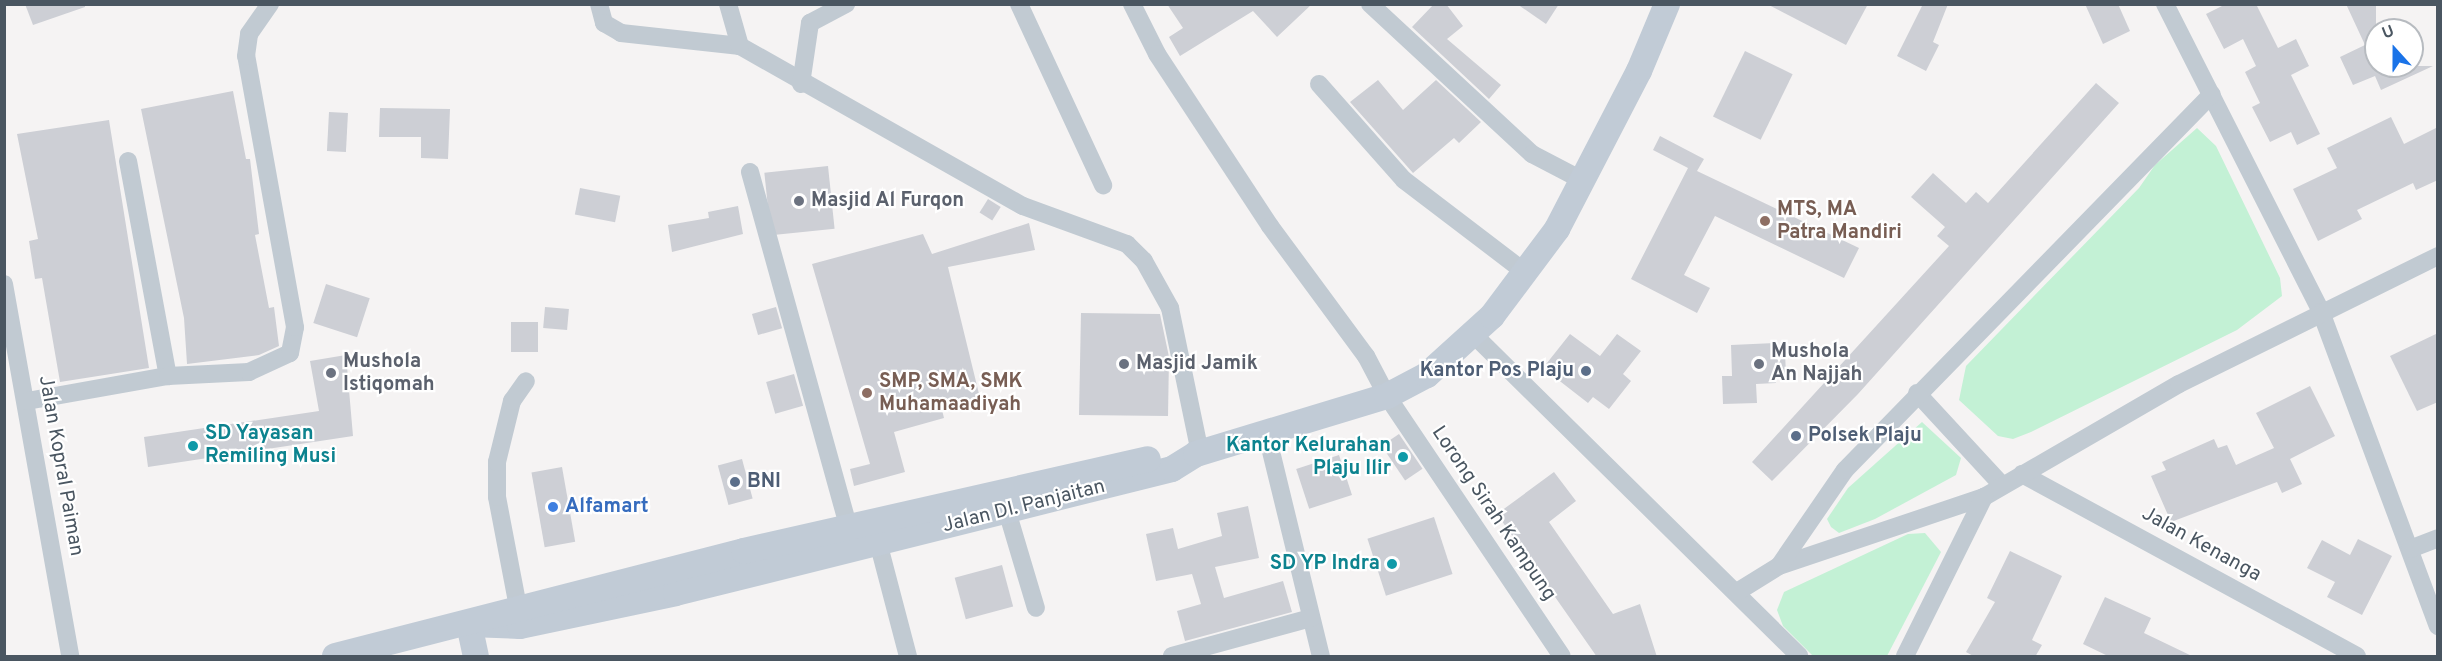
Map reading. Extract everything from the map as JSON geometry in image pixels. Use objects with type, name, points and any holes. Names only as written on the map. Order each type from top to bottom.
[{"type":"main road","name":"Jalan DI. Panjaitan","points":[[472,639],[1007,511],[1172,469],[1198,454],[1267,435],[1387,396],[1427,375],[1474,335],[1526,273],[1557,229],[1580,179],[1639,71],[1666,4]]},
{"type":"main road","points":[[335,657],[472,639],[518,607],[848,526],[1130,462],[1198,454]]},
{"type":"street","points":[[27,401],[168,376],[249,372],[279,361],[293,348],[295,327],[246,56],[249,34],[270,4]]},
{"type":"street","points":[[600,4],[604,23],[621,33],[741,46],[801,84],[869,116],[1023,206],[1126,244],[1144,261],[1170,308],[1198,454]]},
{"type":"street","points":[[728,4],[741,46]]},
{"type":"street","points":[[801,84],[810,22],[846,4]]},
{"type":"street","points":[[1019,4],[1103,185]]},
{"type":"street","name":"Lorong Sirah Kampung","points":[[1132,4],[1157,54],[1302,272],[1366,356],[1387,396],[1562,657]]},
{"type":"street","points":[[1370,4],[1532,154],[1580,179]]},
{"type":"street","points":[[2165,4],[2321,312],[2438,626]]},
{"type":"street","points":[[1319,84],[1404,180],[1526,273]]},
{"type":"street","points":[[1779,566],[1845,470],[1917,393],[2211,94]]},
{"type":"street","points":[[128,161],[168,376]]},
{"type":"street","points":[[750,172],[848,526]]},
{"type":"street","points":[[1737,592],[1779,566],[1984,496],[2179,384],[2438,256]]},
{"type":"street","name":"Jalan Kopral Paiman","points":[[4,284],[11,362],[27,401],[70,657]]},
{"type":"street","points":[[1474,335],[1672,533],[1737,592],[1799,657]]},
{"type":"street","points":[[518,607],[497,497],[498,462],[512,401],[526,381]]},
{"type":"street","points":[[1917,393],[2002,485]]},
{"type":"street","points":[[1267,435],[1321,657]]},
{"type":"street","name":"Jalan Kenanga","points":[[2022,474],[2358,657]]},
{"type":"street","points":[[1905,657],[1984,496]]},
{"type":"street","points":[[1007,511],[1036,608]]},
{"type":"street","points":[[2410,549],[2438,538]]},
{"type":"street","points":[[878,542],[908,657]]},
{"type":"street","points":[[1172,657],[1204,652],[1311,618]]},
{"type":"green space","points":[[2197,128],[2216,146],[2280,278],[2282,296],[2237,330],[2031,432],[2013,439],[1998,436],[1959,400],[1966,366],[2139,188],[2155,165]]},
{"type":"green space","points":[[1922,422],[1961,458],[1956,475],[1875,519],[1839,533],[1831,527],[1827,519],[1848,488]]},
{"type":"green space","points":[[1925,533],[1941,552],[1887,656],[1813,656],[1783,626],[1777,610],[1784,592],[1908,534]]},
{"type":"building","points":[[25,4],[85,4],[85,7],[33,25]]},
{"type":"building","points":[[1167,4],[1312,4],[1277,37],[1253,11],[1180,56],[1169,37],[1183,28]]},
{"type":"building","points":[[1434,4],[1446,4],[1463,26],[1447,39],[1501,85],[1489,99],[1412,27]]},
{"type":"building","points":[[1517,4],[1559,4],[1546,24]]},
{"type":"building","points":[[1767,4],[1868,4],[1846,45]]},
{"type":"building","points":[[1923,4],[1948,4],[1933,42],[1939,45],[1926,71],[1897,56]]},
{"type":"building","points":[[2085,4],[2118,4],[2130,31],[2103,44]]},
{"type":"building","points":[[2226,4],[2256,4],[2278,48],[2296,39],[2309,66],[2291,75],[2320,134],[2297,145],[2291,132],[2270,142],[2252,107],[2260,103],[2245,72],[2256,66],[2243,39],[2224,49],[2206,14]]},
{"type":"building","points":[[2346,4],[2376,4],[2376,18],[2364,18],[2364,43]]},
{"type":"building","points":[[2364,45],[2364,78],[2370,78],[2353,85],[2340,57]]},
{"type":"building","points":[[1745,51],[1793,74],[1761,140],[1713,117]]},
{"type":"building","points":[[2376,78],[2407,78],[2381,90]]},
{"type":"building","points":[[1378,80],[1403,110],[1436,80],[1481,122],[1459,143],[1454,138],[1413,173],[1350,102]]},
{"type":"building","points":[[2096,83],[2119,103],[1858,394],[1772,481],[1752,462],[1949,246],[1937,236],[1945,227],[1911,197],[1933,173],[1966,203],[1976,192],[1988,203]]},
{"type":"building","points":[[233,91],[246,159],[250,159],[259,234],[255,235],[269,308],[274,307],[279,346],[259,355],[187,364],[184,318],[141,109]]},
{"type":"building","points":[[380,108],[450,109],[448,159],[421,158],[421,137],[379,137]]},
{"type":"building","points":[[329,112],[348,113],[346,152],[327,151]]},
{"type":"building","points":[[2391,117],[2404,144],[2438,127],[2438,180],[2416,190],[2413,183],[2357,210],[2362,219],[2318,241],[2293,189],[2337,168],[2327,148]]},
{"type":"building","points":[[109,120],[149,368],[60,382],[42,278],[35,279],[29,241],[38,239],[17,134]]},
{"type":"building","name":"MTS, MA Patra Mandiri","points":[[1660,136],[1704,159],[1697,171],[1859,248],[1844,278],[1715,216],[1684,275],[1710,288],[1697,313],[1631,279],[1688,168],[1653,150]]},
{"type":"building","name":"Masjid Al Furqon","points":[[828,166],[835,229],[771,235],[764,173]]},
{"type":"building","points":[[580,188],[620,196],[615,222],[575,215]]},
{"type":"building","points":[[988,199],[1001,207],[992,221],[980,213]]},
{"type":"building","points":[[738,206],[743,234],[672,252],[668,225],[709,218],[708,212]]},
{"type":"building","points":[[1029,223],[1035,250],[948,267],[980,398],[942,410],[944,418],[894,432],[905,472],[854,486],[850,469],[870,464],[812,264],[923,234],[932,254]]},
{"type":"building","points":[[326,284],[370,298],[357,337],[313,323]]},
{"type":"building","points":[[545,307],[569,309],[567,330],[543,328]]},
{"type":"building","points":[[776,307],[782,328],[758,335],[752,314]]},
{"type":"building","name":"Masjid Jamik","points":[[1081,313],[1160,314],[1169,357],[1168,416],[1079,415]]},
{"type":"building","points":[[511,322],[538,322],[538,352],[511,352]]},
{"type":"building","points":[[2438,333],[2438,402],[2417,411],[2390,356]]},
{"type":"building","name":"Kantor Pos Plaju","points":[[1570,334],[1600,356],[1617,334],[1641,351],[1623,374],[1631,381],[1609,409],[1593,397],[1588,403],[1543,368]]},
{"type":"building","name":"Mushola An Najjah","points":[[1775,343],[1775,353],[1785,353],[1786,374],[1776,374],[1776,383],[1756,384],[1757,403],[1723,404],[1722,376],[1732,376],[1731,345]]},
{"type":"building","points":[[346,355],[353,436],[148,467],[144,437],[319,411],[310,361]]},
{"type":"building","points":[[794,374],[803,406],[775,414],[766,382]]},
{"type":"building","points":[[2310,386],[2335,436],[2290,459],[2302,484],[2282,493],[2277,482],[2171,522],[2151,476],[2166,470],[2162,462],[2214,439],[2218,448],[2227,445],[2236,465],[2274,448],[2256,413]]},
{"type":"building","name":"Kantor Kelurahan Plaju Ilir","points":[[1399,434],[1422,469],[1405,481],[1382,446]]},
{"type":"building","points":[[1339,455],[1352,495],[1309,509],[1296,469]]},
{"type":"building","name":"BNI","points":[[742,459],[753,499],[728,505],[718,465]]},
{"type":"building","name":"Alfamart","points":[[562,467],[575,542],[545,547],[531,472]]},
{"type":"building","points":[[1554,472],[1576,501],[1549,522],[1613,614],[1640,604],[1657,657],[1597,657],[1497,514]]},
{"type":"building","points":[[1248,506],[1259,558],[1215,567],[1224,598],[1283,581],[1292,612],[1185,641],[1177,611],[1201,604],[1192,574],[1156,581],[1146,534],[1173,528],[1178,549],[1222,536],[1217,513]]},
{"type":"building","name":"SD YP Indra","points":[[1434,517],[1453,574],[1386,596],[1367,539]]},
{"type":"building","points":[[2358,539],[2392,556],[2362,615],[2327,597],[2335,582],[2307,568],[2322,540],[2350,555]]},
{"type":"building","points":[[2010,551],[2062,576],[2032,640],[2042,645],[2035,657],[1975,657],[1966,652],[1995,602],[1987,598]]},
{"type":"building","points":[[1002,565],[1013,607],[966,619],[955,578]]},
{"type":"building","points":[[2105,597],[2151,618],[2144,633],[2194,657],[2110,657],[2083,644]]},
{"type":"place","name":"Masjid Al Furqon","points":[[799,201]]},
{"type":"place","name":"MTS, MA Patra Mandiri","points":[[1765,221]]},
{"type":"place","name":"Masjid Jamik","points":[[1124,364]]},
{"type":"place","name":"Mushola An Najjah","points":[[1759,364]]},
{"type":"place","name":"Kantor Pos Plaju","points":[[1586,371]]},
{"type":"place","name":"Mushola Istiqomah","points":[[331,373]]},
{"type":"place","name":"SMP, SMA, SMK Muhamaadiyah","points":[[867,393]]},
{"type":"place","name":"Polsek Plaju","points":[[1796,436]]},
{"type":"place","name":"SD Yayasan Remiling Musi","points":[[193,446]]},
{"type":"place","name":"Kantor Kelurahan Plaju Ilir","points":[[1403,457]]},
{"type":"place","name":"BNI","points":[[735,482]]},
{"type":"place","name":"Alfamart","points":[[553,507]]},
{"type":"place","name":"SD YP Indra","points":[[1392,564]]}]
